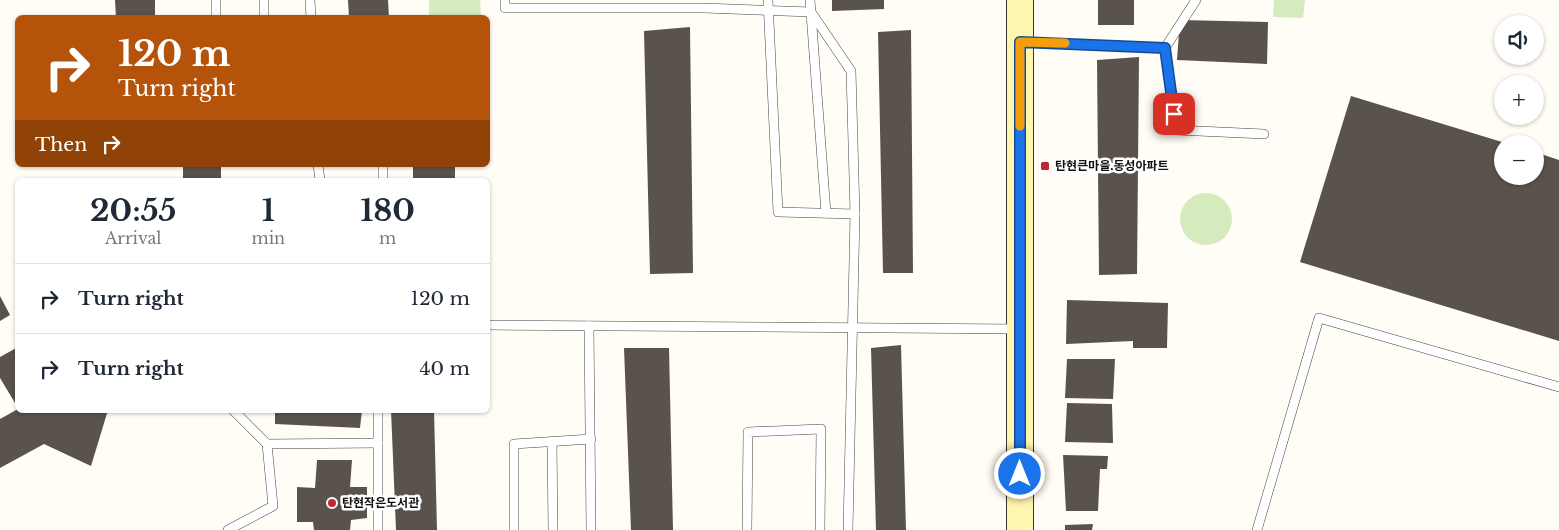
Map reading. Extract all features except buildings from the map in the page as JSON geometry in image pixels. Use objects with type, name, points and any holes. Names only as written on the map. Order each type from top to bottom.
[{"type":"main road","points":[[1020,0],[1020,530]]},
{"type":"lane","points":[[216,0],[216,15]]},
{"type":"lane","points":[[264,0],[264,15]]},
{"type":"lane","points":[[310,0],[311,15]]},
{"type":"lane","points":[[505,0],[506,8],[564,4],[704,4],[811,12]]},
{"type":"lane","points":[[768,0],[778,212],[855,214]]},
{"type":"lane","points":[[810,0],[826,213]]},
{"type":"lane","points":[[1196,0],[1165,48],[1176,130],[1264,134]]},
{"type":"lane","points":[[811,12],[852,70],[855,214],[848,530]]},
{"type":"lane","points":[[1020,42],[1165,48]]},
{"type":"lane","points":[[1258,530],[1319,318],[1559,387]]},
{"type":"lane","points":[[490,325],[1021,329]]},
{"type":"lane","points":[[589,326],[591,530]]},
{"type":"lane","points":[[228,530],[273,506],[267,444],[236,413]]},
{"type":"lane","points":[[378,413],[378,530]]},
{"type":"lane","points":[[747,530],[748,432],[821,429],[820,530]]},
{"type":"lane","points":[[514,530],[514,444],[590,439]]},
{"type":"lane","points":[[552,441],[553,530]]},
{"type":"lane","points":[[267,444],[378,443]]},
{"type":"green space","points":[[429,0],[480,0],[481,15],[429,15]]},
{"type":"green space","points":[[1274,0],[1305,0],[1303,18],[1273,17]]},
{"type":"green space","points":[[1201,193],[1211,193],[1225,200],[1232,214],[1232,224],[1225,238],[1211,245],[1201,245],[1191,241],[1184,234],[1180,224],[1180,214],[1184,204],[1191,197]]},
{"type":"slow traffic","points":[[1020,126],[1020,42],[1065,43]]},
{"type":"place","name":"탄현큰마을.동성아파트","points":[[1045,166]]},
{"type":"place","name":"탄현작은도서관","points":[[332,503]]},
{"type":"route","points":[[1020,474],[1020,42],[1165,48],[1174,114]]}]
